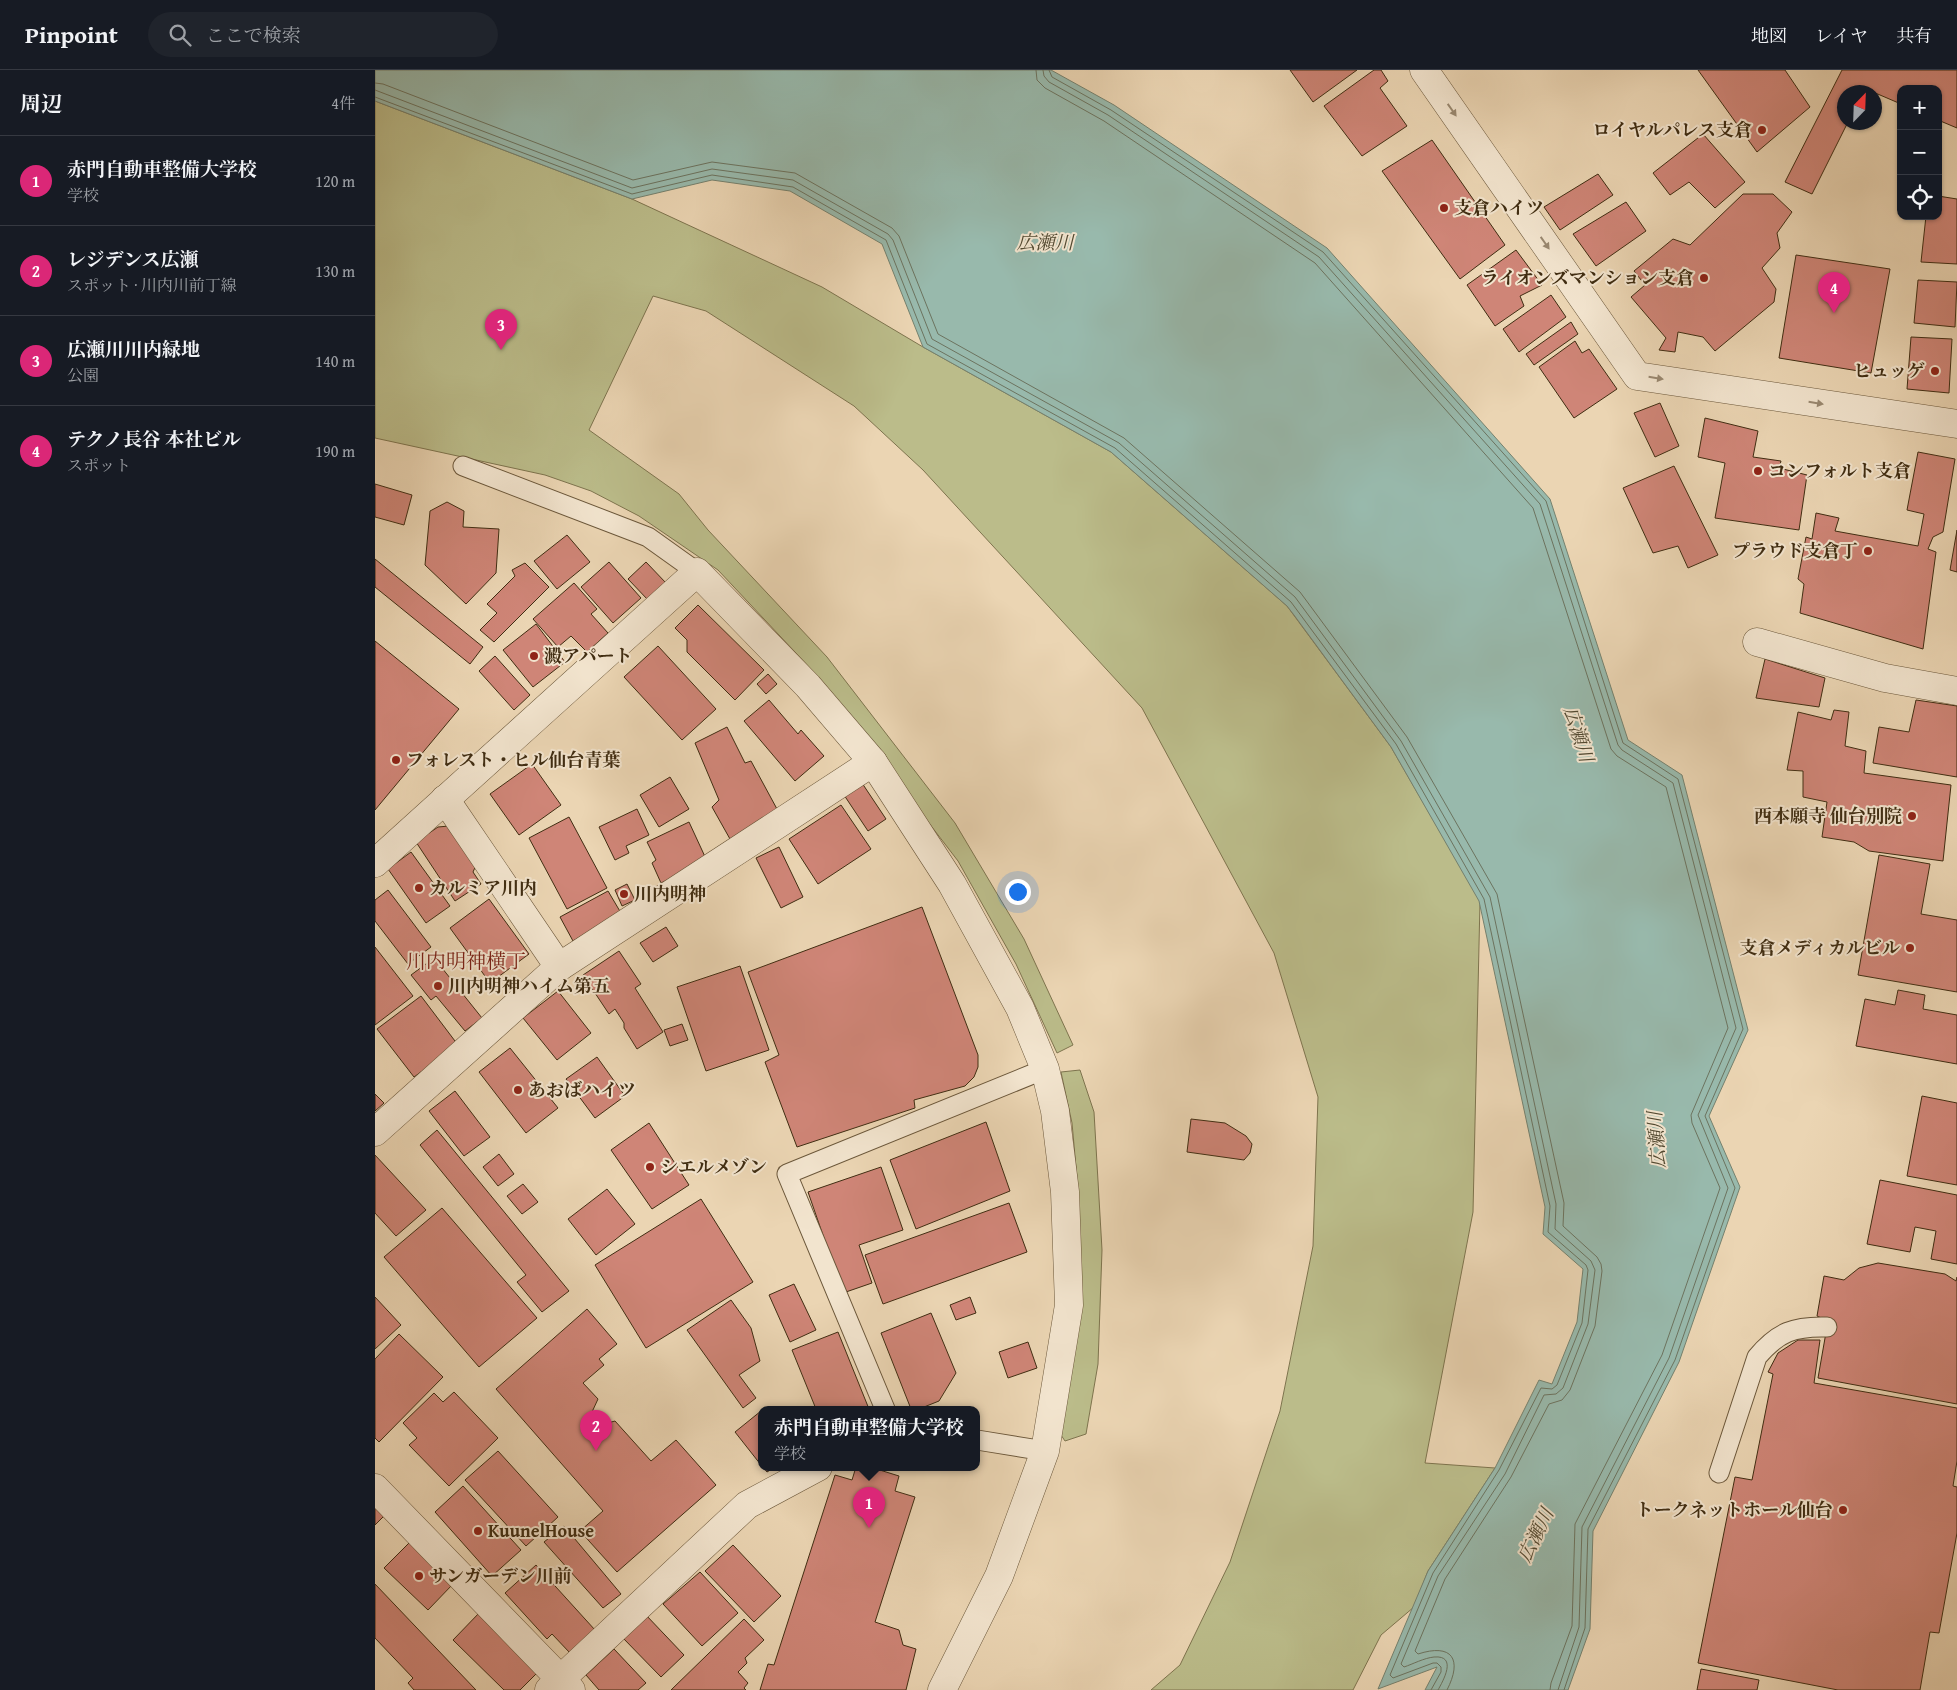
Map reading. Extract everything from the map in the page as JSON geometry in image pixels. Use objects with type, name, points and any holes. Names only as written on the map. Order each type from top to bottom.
[{"type":"street","points":[[1424,70],[1637,376],[1957,424]]},
{"type":"street","points":[[375,863],[697,572],[808,686],[873,762],[957,892],[1021,1008],[1045,1069],[1055,1111],[1065,1192],[1069,1305],[1045,1451],[999,1576],[942,1690]]},
{"type":"street","points":[[1757,642],[1885,678],[1957,691]]},
{"type":"street","points":[[375,1132],[559,967],[873,762]]},
{"type":"street","points":[[445,799],[559,967]]},
{"type":"street","points":[[375,1488],[561,1686],[747,1505],[810,1471]]},
{"type":"lane","points":[[463,466],[647,537],[697,572]]},
{"type":"lane","points":[[884,1406],[787,1174],[1045,1069]]},
{"type":"lane","points":[[1719,1473],[1757,1357],[1769,1344],[1793,1329],[1808,1326],[1827,1327]]},
{"type":"lane","points":[[980,1440],[1045,1451]]},
{"type":"green space","points":[[375,101],[632,199],[822,287],[923,347],[1111,452],[1287,606],[1391,747],[1480,901],[1473,1212],[1425,1463],[1495,1468],[1428,1571],[1414,1607],[1381,1635],[1353,1690],[1151,1690],[1180,1665],[1230,1562],[1280,1411],[1313,1246],[1318,1097],[1274,953],[1142,708],[923,470],[854,406],[706,311],[653,296],[589,430],[679,494],[708,530],[827,657],[955,823],[1024,939],[1073,1045],[1057,1053],[1016,964],[958,861],[810,668],[718,570],[639,516],[591,491],[545,475],[375,438]]},
{"type":"green space","points":[[1080,1070],[1094,1112],[1102,1250],[1098,1364],[1086,1434],[1065,1441],[1059,1432],[1078,1189],[1072,1123],[1061,1072]]},
{"type":"water","name":"広瀬川","points":[[375,70],[1051,70],[1114,105],[1327,248],[1550,499],[1628,740],[1682,775],[1748,1030],[1709,1116],[1740,1187],[1679,1362],[1593,1531],[1590,1629],[1568,1690],[1425,1690],[1437,1667],[1378,1689],[1428,1571],[1495,1468],[1539,1380],[1552,1384],[1577,1322],[1583,1269],[1543,1234],[1545,1207],[1479,901],[1391,747],[1294,615],[1287,606],[1111,452],[923,347],[882,244],[790,191],[712,180],[632,199],[375,101]]},
{"type":"building","points":[[1290,70],[1357,70],[1313,102]]},
{"type":"building","points":[[1374,70],[1381,70],[1388,81],[1380,88],[1407,126],[1362,156],[1324,106]]},
{"type":"building","name":"ロイヤルパレス支倉","points":[[1698,70],[1785,70],[1810,107],[1757,152]]},
{"type":"building","points":[[1842,70],[1957,70],[1957,128],[1942,122],[1942,85],[1897,85],[1897,102],[1882,96],[1882,85],[1837,85],[1837,130],[1844,130],[1812,194],[1785,182]]},
{"type":"building","points":[[1703,134],[1745,182],[1715,208],[1689,182],[1670,195],[1653,173]]},
{"type":"building","name":"支倉ハイツ","points":[[1432,140],[1505,245],[1460,279],[1382,171]]},
{"type":"building","points":[[1598,174],[1613,195],[1560,230],[1544,207]]},
{"type":"building","name":"ライオンズマンション支倉","points":[[1743,194],[1773,194],[1792,212],[1777,233],[1780,248],[1762,268],[1776,289],[1774,302],[1715,351],[1703,337],[1678,332],[1675,352],[1659,350],[1666,338],[1631,297],[1645,285],[1634,271],[1673,239],[1690,245]]},
{"type":"building","points":[[1942,197],[1957,199],[1957,264],[1921,262],[1926,220],[1942,220]]},
{"type":"building","points":[[1626,202],[1646,231],[1596,266],[1573,234]]},
{"type":"building","points":[[1516,250],[1542,285],[1520,296],[1524,306],[1495,326],[1467,285]]},
{"type":"building","points":[[1796,255],[1890,269],[1871,373],[1779,358]]},
{"type":"building","points":[[1918,280],[1957,282],[1955,327],[1914,323]]},
{"type":"building","points":[[1551,295],[1566,317],[1519,352],[1503,329]]},
{"type":"building","points":[[1571,322],[1578,334],[1534,365],[1526,354]]},
{"type":"building","points":[[1911,337],[1952,339],[1949,393],[1907,389]]},
{"type":"building","points":[[1575,341],[1582,353],[1589,349],[1617,389],[1574,418],[1539,367]]},
{"type":"building","points":[[1660,403],[1679,446],[1655,457],[1634,413]]},
{"type":"building","name":"コンフォルト支倉","points":[[1705,418],[1758,431],[1753,457],[1781,461],[1779,468],[1807,475],[1799,530],[1715,518],[1725,463],[1698,457]]},
{"type":"building","name":"プラウド支倉丁","points":[[1918,452],[1955,459],[1943,532],[1933,537],[1928,549],[1936,552],[1923,649],[1800,613],[1804,584],[1798,579],[1806,537],[1812,539],[1816,513],[1839,518],[1835,531],[1918,546],[1924,514],[1907,510]]},
{"type":"building","points":[[1674,466],[1718,555],[1688,568],[1678,546],[1653,553],[1623,488]]},
{"type":"building","points":[[375,484],[412,495],[404,525],[375,517]]},
{"type":"building","points":[[447,502],[464,511],[463,527],[499,529],[496,573],[466,604],[425,565],[430,511]]},
{"type":"building","points":[[1957,530],[1957,572],[1950,570]]},
{"type":"building","points":[[567,535],[590,562],[557,589],[534,561]]},
{"type":"building","points":[[375,559],[483,647],[470,664],[375,587]]},
{"type":"building","points":[[609,562],[641,598],[613,623],[581,587]]},
{"type":"building","points":[[646,562],[666,583],[648,600],[628,579]]},
{"type":"building","points":[[525,563],[549,587],[494,642],[480,630],[497,613],[487,604],[515,576],[512,570]]},
{"type":"building","points":[[574,583],[597,609],[591,614],[608,633],[587,652],[571,636],[558,647],[533,619]]},
{"type":"building","points":[[698,605],[764,670],[735,700],[687,652],[687,640],[675,628]]},
{"type":"building","name":"澱アパート","points":[[536,624],[565,662],[533,687],[503,650]]},
{"type":"building","name":"フォレスト・ヒル仙台青葉","points":[[375,641],[459,709],[375,810]]},
{"type":"building","points":[[658,646],[716,709],[682,740],[624,677]]},
{"type":"building","points":[[495,656],[530,695],[514,710],[479,671]]},
{"type":"building","points":[[1765,659],[1825,678],[1819,707],[1756,698]]},
{"type":"building","points":[[768,674],[777,684],[766,694],[757,684]]},
{"type":"building","points":[[769,700],[798,734],[801,730],[824,756],[795,781],[744,721]]},
{"type":"building","points":[[1916,700],[1957,706],[1957,777],[1873,763],[1879,727],[1909,732]]},
{"type":"building","points":[[1834,710],[1849,712],[1845,746],[1866,751],[1864,773],[1951,785],[1943,861],[1869,851],[1854,842],[1822,837],[1827,802],[1803,797],[1803,771],[1787,770],[1798,712],[1831,720]]},
{"type":"building","points":[[727,727],[745,763],[751,761],[777,809],[730,839],[712,807],[719,800],[695,743]]},
{"type":"building","points":[[532,764],[561,805],[519,835],[490,794]]},
{"type":"building","points":[[670,777],[689,809],[659,827],[640,795]]},
{"type":"building","points":[[862,783],[886,819],[868,831],[844,795]]},
{"type":"building","points":[[841,805],[871,849],[818,884],[789,839]]},
{"type":"building","points":[[637,809],[649,835],[626,846],[629,853],[615,860],[599,827]]},
{"type":"building","points":[[569,817],[607,888],[567,909],[529,838]]},
{"type":"building","points":[[689,822],[707,861],[661,883],[652,863],[656,860],[647,842]]},
{"type":"building","points":[[449,826],[477,863],[473,872],[481,884],[455,901],[416,842],[438,827]]},
{"type":"building","points":[[779,847],[803,897],[781,908],[756,858]]},
{"type":"building","name":"カルミア川内","points":[[411,852],[450,906],[426,923],[388,869]]},
{"type":"building","name":"支倉メディカルビル","points":[[1879,855],[1930,864],[1921,914],[1957,920],[1957,992],[1858,975]]},
{"type":"building","points":[[627,884],[635,900],[622,906],[615,890]]},
{"type":"building","points":[[388,890],[431,947],[408,964],[375,921],[375,900]]},
{"type":"building","points":[[608,891],[621,913],[573,941],[560,917]]},
{"type":"building","points":[[489,899],[529,954],[490,983],[450,928]]},
{"type":"building","points":[[922,907],[978,1055],[978,1067],[974,1077],[965,1086],[914,1100],[915,1108],[797,1147],[765,1062],[779,1055],[748,972]]},
{"type":"building","points":[[666,927],[678,946],[653,962],[640,943]]},
{"type":"building","points":[[375,947],[413,996],[375,1025]]},
{"type":"building","points":[[619,951],[641,984],[635,988],[663,1032],[637,1049],[615,1009],[609,1014],[583,975]]},
{"type":"building","name":"川内明神ハイム第五","points":[[434,958],[482,1018],[465,1031],[436,996],[431,1000],[411,975]]},
{"type":"building","points":[[740,966],[769,1050],[706,1071],[677,987]]},
{"type":"building","points":[[1898,990],[1925,995],[1923,1009],[1957,1015],[1957,1064],[1856,1046],[1865,999],[1895,1005]]},
{"type":"building","points":[[558,991],[591,1033],[557,1060],[523,1018]]},
{"type":"building","points":[[421,996],[458,1045],[414,1077],[377,1029]]},
{"type":"building","points":[[682,1024],[688,1040],[670,1046],[664,1030]]},
{"type":"building","name":"あおばハイツ","points":[[510,1048],[558,1108],[526,1133],[479,1072]]},
{"type":"building","points":[[597,1057],[625,1096],[595,1118],[566,1079]]},
{"type":"building","points":[[455,1091],[490,1137],[464,1156],[429,1111]]},
{"type":"building","points":[[375,1094],[384,1103],[375,1111]]},
{"type":"building","points":[[1922,1096],[1957,1103],[1957,1185],[1907,1176]]},
{"type":"building","points":[[1191,1119],[1225,1123],[1246,1136],[1252,1144],[1250,1153],[1244,1160],[1187,1152]]},
{"type":"building","points":[[986,1122],[1010,1191],[916,1229],[890,1160]]},
{"type":"building","name":"シエルメゾン","points":[[649,1123],[689,1185],[652,1209],[611,1150]]},
{"type":"building","points":[[437,1130],[569,1291],[542,1312],[517,1282],[526,1275],[420,1145]]},
{"type":"building","points":[[499,1154],[514,1174],[498,1186],[483,1167]]},
{"type":"building","points":[[375,1155],[426,1210],[396,1236],[375,1213]]},
{"type":"building","points":[[881,1167],[903,1230],[859,1245],[872,1283],[843,1293],[808,1192]]},
{"type":"building","points":[[1880,1180],[1957,1195],[1957,1264],[1931,1259],[1936,1231],[1915,1227],[1910,1252],[1867,1244]]},
{"type":"building","points":[[523,1184],[538,1202],[522,1214],[507,1196]]},
{"type":"building","points":[[607,1189],[635,1224],[596,1255],[568,1219]]},
{"type":"building","points":[[701,1199],[753,1282],[646,1348],[595,1265]]},
{"type":"building","points":[[1009,1203],[1027,1252],[883,1304],[865,1255]]},
{"type":"building","points":[[442,1208],[537,1318],[479,1367],[384,1257]]},
{"type":"building","points":[[1878,1263],[1945,1274],[1956,1281],[1957,1277],[1957,1404],[1818,1378],[1828,1321],[1817,1316],[1824,1276],[1844,1280],[1859,1268]]},
{"type":"building","points":[[794,1284],[816,1330],[790,1342],[769,1295]]},
{"type":"building","points":[[375,1297],[401,1325],[375,1349]]},
{"type":"building","points":[[970,1297],[976,1313],[956,1320],[950,1305]]},
{"type":"building","points":[[731,1300],[751,1328],[760,1361],[739,1375],[756,1398],[743,1408],[687,1330]]},
{"type":"building","points":[[587,1309],[617,1344],[599,1359],[604,1365],[583,1383],[598,1399],[592,1412],[604,1424],[615,1421],[651,1461],[676,1440],[716,1485],[617,1572],[580,1531],[603,1511],[496,1389]]},
{"type":"building","points":[[931,1313],[956,1373],[939,1401],[926,1406],[910,1406],[881,1333]]},
{"type":"building","points":[[838,1332],[868,1406],[815,1406],[792,1350]]},
{"type":"building","points":[[399,1334],[443,1377],[379,1442],[375,1438],[375,1359]]},
{"type":"building","name":"トークネットホール仙台","points":[[1798,1340],[1820,1340],[1814,1383],[1957,1408],[1957,1461],[1953,1486],[1957,1487],[1957,1533],[1939,1633],[1930,1632],[1920,1690],[1838,1690],[1698,1663],[1735,1477],[1752,1480],[1773,1374],[1768,1372],[1778,1353]]},
{"type":"building","points":[[1028,1342],[1037,1368],[1008,1378],[999,1352]]},
{"type":"building","points":[[454,1392],[498,1438],[449,1486],[409,1445],[417,1438],[403,1423],[434,1393],[443,1402]]},
{"type":"building","points":[[758,1413],[758,1461],[735,1432]]},
{"type":"building","points":[[498,1451],[558,1517],[526,1546],[465,1480]]},
{"type":"building","points":[[855,1471],[883,1471],[899,1476],[895,1491],[915,1497],[875,1622],[899,1630],[903,1645],[916,1649],[906,1690],[760,1690],[768,1664],[774,1665],[835,1475],[852,1480]]},
{"type":"building","name":"KuunelHouse","points":[[463,1486],[521,1550],[492,1576],[435,1512]]},
{"type":"building","points":[[375,1508],[384,1516],[375,1525]]},
{"type":"building","points":[[564,1526],[621,1594],[603,1608],[544,1542]]},
{"type":"building","name":"サンガーデン川前","points":[[410,1542],[453,1584],[428,1610],[384,1568]]},
{"type":"building","points":[[733,1545],[781,1596],[754,1622],[705,1571]]},
{"type":"building","points":[[536,1565],[595,1630],[570,1653],[552,1634],[547,1639],[505,1593]]},
{"type":"building","points":[[700,1572],[738,1613],[702,1646],[663,1604]]},
{"type":"building","points":[[375,1584],[476,1690],[414,1690],[408,1683],[413,1678],[375,1638]]},
{"type":"building","points":[[481,1611],[540,1670],[520,1690],[504,1690],[453,1640]]},
{"type":"building","points":[[645,1614],[684,1655],[661,1677],[622,1637]]},
{"type":"building","points":[[744,1619],[764,1640],[745,1658],[747,1663],[738,1672],[748,1683],[744,1688],[746,1690],[671,1690]]},
{"type":"building","points":[[614,1649],[646,1683],[638,1690],[599,1690],[586,1675]]},
{"type":"building","points":[[1701,1669],[1759,1680],[1757,1690],[1697,1690]]},
{"type":"place","name":"ロイヤルパレス支倉","points":[[1762,130]]},
{"type":"place","name":"支倉ハイツ","points":[[1444,208]]},
{"type":"place","name":"ライオンズマンション支倉","points":[[1704,278]]},
{"type":"place","name":"テクノ長谷 本社ビル","points":[[1834,313]]},
{"type":"place","name":"広瀬川川内緑地","points":[[501,350]]},
{"type":"place","name":"ヒュッゲ","points":[[1935,371]]},
{"type":"place","name":"コンフォルト支倉","points":[[1758,471]]},
{"type":"place","name":"プラウド支倉丁","points":[[1868,551]]},
{"type":"place","name":"澱アパート","points":[[534,656]]},
{"type":"place","name":"フォレスト・ヒル仙台青葉","points":[[396,760]]},
{"type":"place","name":"西本願寺 仙台別院","points":[[1912,816]]},
{"type":"place","name":"カルミア川内","points":[[419,888]]},
{"type":"place","name":"川内明神","points":[[624,894]]},
{"type":"place","name":"支倉メディカルビル","points":[[1910,948]]},
{"type":"place","name":"川内明神ハイム第五","points":[[438,986]]},
{"type":"place","name":"あおばハイツ","points":[[518,1090]]},
{"type":"place","name":"シエルメゾン","points":[[650,1167]]},
{"type":"place","name":"レジデンス広瀬","points":[[596,1451]]},
{"type":"place","name":"トークネットホール仙台","points":[[1843,1510]]},
{"type":"place","name":"赤門自動車整備大学校","points":[[869,1528]]},
{"type":"place","name":"KuunelHouse","points":[[478,1531]]},
{"type":"place","name":"サンガーデン川前","points":[[419,1576]]},
{"type":"district","name":"川内明神横丁","points":[[466,961]]}]
